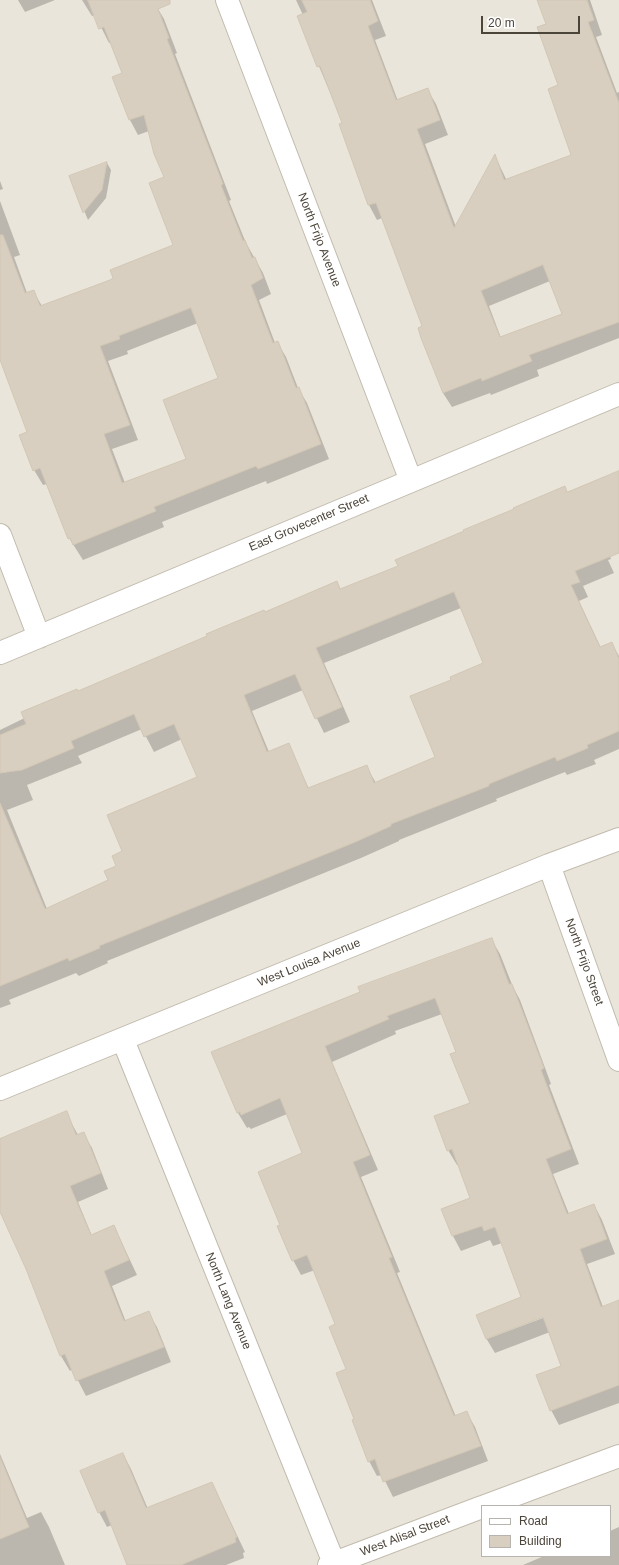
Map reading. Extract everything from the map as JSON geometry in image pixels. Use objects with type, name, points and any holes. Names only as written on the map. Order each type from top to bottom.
[{"type":"street","name":"North Frijo Avenue","points":[[227,0],[411,481]]},
{"type":"street","name":"East Grovecenter Street","points":[[0,653],[619,394]]},
{"type":"street","points":[[0,535],[39,637]]},
{"type":"street","name":"West Louisa Avenue","points":[[0,1088],[123,1040],[549,865],[619,839]]},
{"type":"street","name":"North Frijo Street","points":[[549,865],[619,1060]]},
{"type":"street","name":"North Lang Avenue","points":[[123,1040],[331,1564]]},
{"type":"street","points":[[488,1505],[619,1456]]},
{"type":"street","name":"West Alisal Street","points":[[331,1564],[481,1507]]},
{"type":"shaded area","points":[[0,0],[619,0],[619,1565],[0,1565]]},
{"type":"building","points":[[88,0],[170,0],[170,4],[158,9],[169,38],[167,39],[223,184],[221,185],[243,241],[245,240],[252,258],[255,257],[263,278],[251,285],[273,343],[278,341],[296,388],[299,387],[321,444],[258,469],[256,466],[154,507],[156,511],[73,545],[70,538],[68,539],[40,468],[33,471],[19,435],[27,432],[0,360],[0,235],[3,235],[25,293],[34,290],[40,306],[110,280],[113,278],[110,270],[173,245],[149,183],[164,177],[154,154],[144,115],[129,120],[112,77],[122,73],[104,27],[99,29]],"holes":[[[191,308],[218,378],[163,400],[186,459],[122,483],[104,434],[130,425],[100,346],[120,339],[119,336]]]},
{"type":"building","points":[[302,0],[370,0],[378,21],[368,26],[396,100],[428,88],[440,120],[417,129],[454,228],[495,154],[504,180],[571,155],[548,89],[558,85],[537,27],[546,24],[537,0],[587,0],[594,20],[588,22],[619,103],[619,322],[529,355],[532,361],[482,381],[481,378],[443,393],[421,338],[418,328],[422,326],[376,203],[368,205],[339,124],[342,123],[320,66],[317,67],[297,16],[307,12]],"holes":[[[543,265],[562,314],[500,337],[481,291]]]},
{"type":"building","points":[[107,162],[102,190],[83,213],[69,176]]},
{"type":"building","points":[[619,471],[619,553],[575,571],[580,582],[571,585],[600,647],[612,642],[619,659],[619,731],[587,745],[588,748],[557,761],[555,757],[489,784],[489,786],[391,824],[391,826],[353,843],[99,946],[100,948],[69,961],[68,958],[0,986],[0,803],[45,909],[108,880],[104,871],[116,866],[112,856],[122,851],[107,815],[197,777],[174,724],[144,737],[134,714],[71,741],[74,748],[22,770],[0,773],[0,735],[26,724],[21,712],[77,689],[78,691],[207,636],[206,634],[264,610],[265,612],[337,581],[340,589],[398,566],[395,560],[565,486],[567,492]],"holes":[[[454,592],[483,663],[450,677],[451,680],[410,696],[435,757],[374,783],[367,765],[308,788],[289,743],[267,752],[244,695],[295,674],[315,719],[342,707],[316,648]]]},
{"type":"building","points":[[492,938],[509,984],[512,984],[544,1068],[541,1070],[571,1149],[546,1159],[567,1214],[594,1204],[607,1239],[580,1249],[601,1307],[619,1300],[619,1385],[550,1411],[536,1375],[561,1366],[543,1317],[486,1339],[476,1315],[521,1297],[495,1227],[484,1231],[482,1226],[452,1236],[441,1209],[470,1198],[452,1149],[447,1151],[434,1116],[470,1103],[450,1054],[456,1052],[435,998],[387,1016],[389,1019],[325,1046],[370,1155],[353,1162],[392,1257],[389,1258],[454,1416],[467,1411],[481,1446],[383,1482],[375,1459],[368,1462],[352,1420],[354,1419],[336,1373],[346,1369],[329,1327],[335,1324],[307,1255],[292,1261],[277,1226],[280,1225],[258,1172],[302,1153],[280,1098],[241,1115],[240,1112],[237,1113],[211,1052],[360,992],[358,987]]},
{"type":"building","points":[[67,1111],[76,1135],[84,1132],[101,1173],[70,1186],[91,1235],[114,1225],[129,1260],[104,1271],[124,1321],[149,1311],[164,1347],[76,1381],[65,1354],[60,1356],[26,1269],[0,1212],[0,1139]]},
{"type":"building","points":[[123,1453],[146,1508],[212,1482],[237,1537],[235,1538],[236,1542],[181,1565],[127,1565],[105,1510],[98,1513],[80,1471]]},
{"type":"building","points":[[0,1457],[29,1527],[0,1539]]}]
